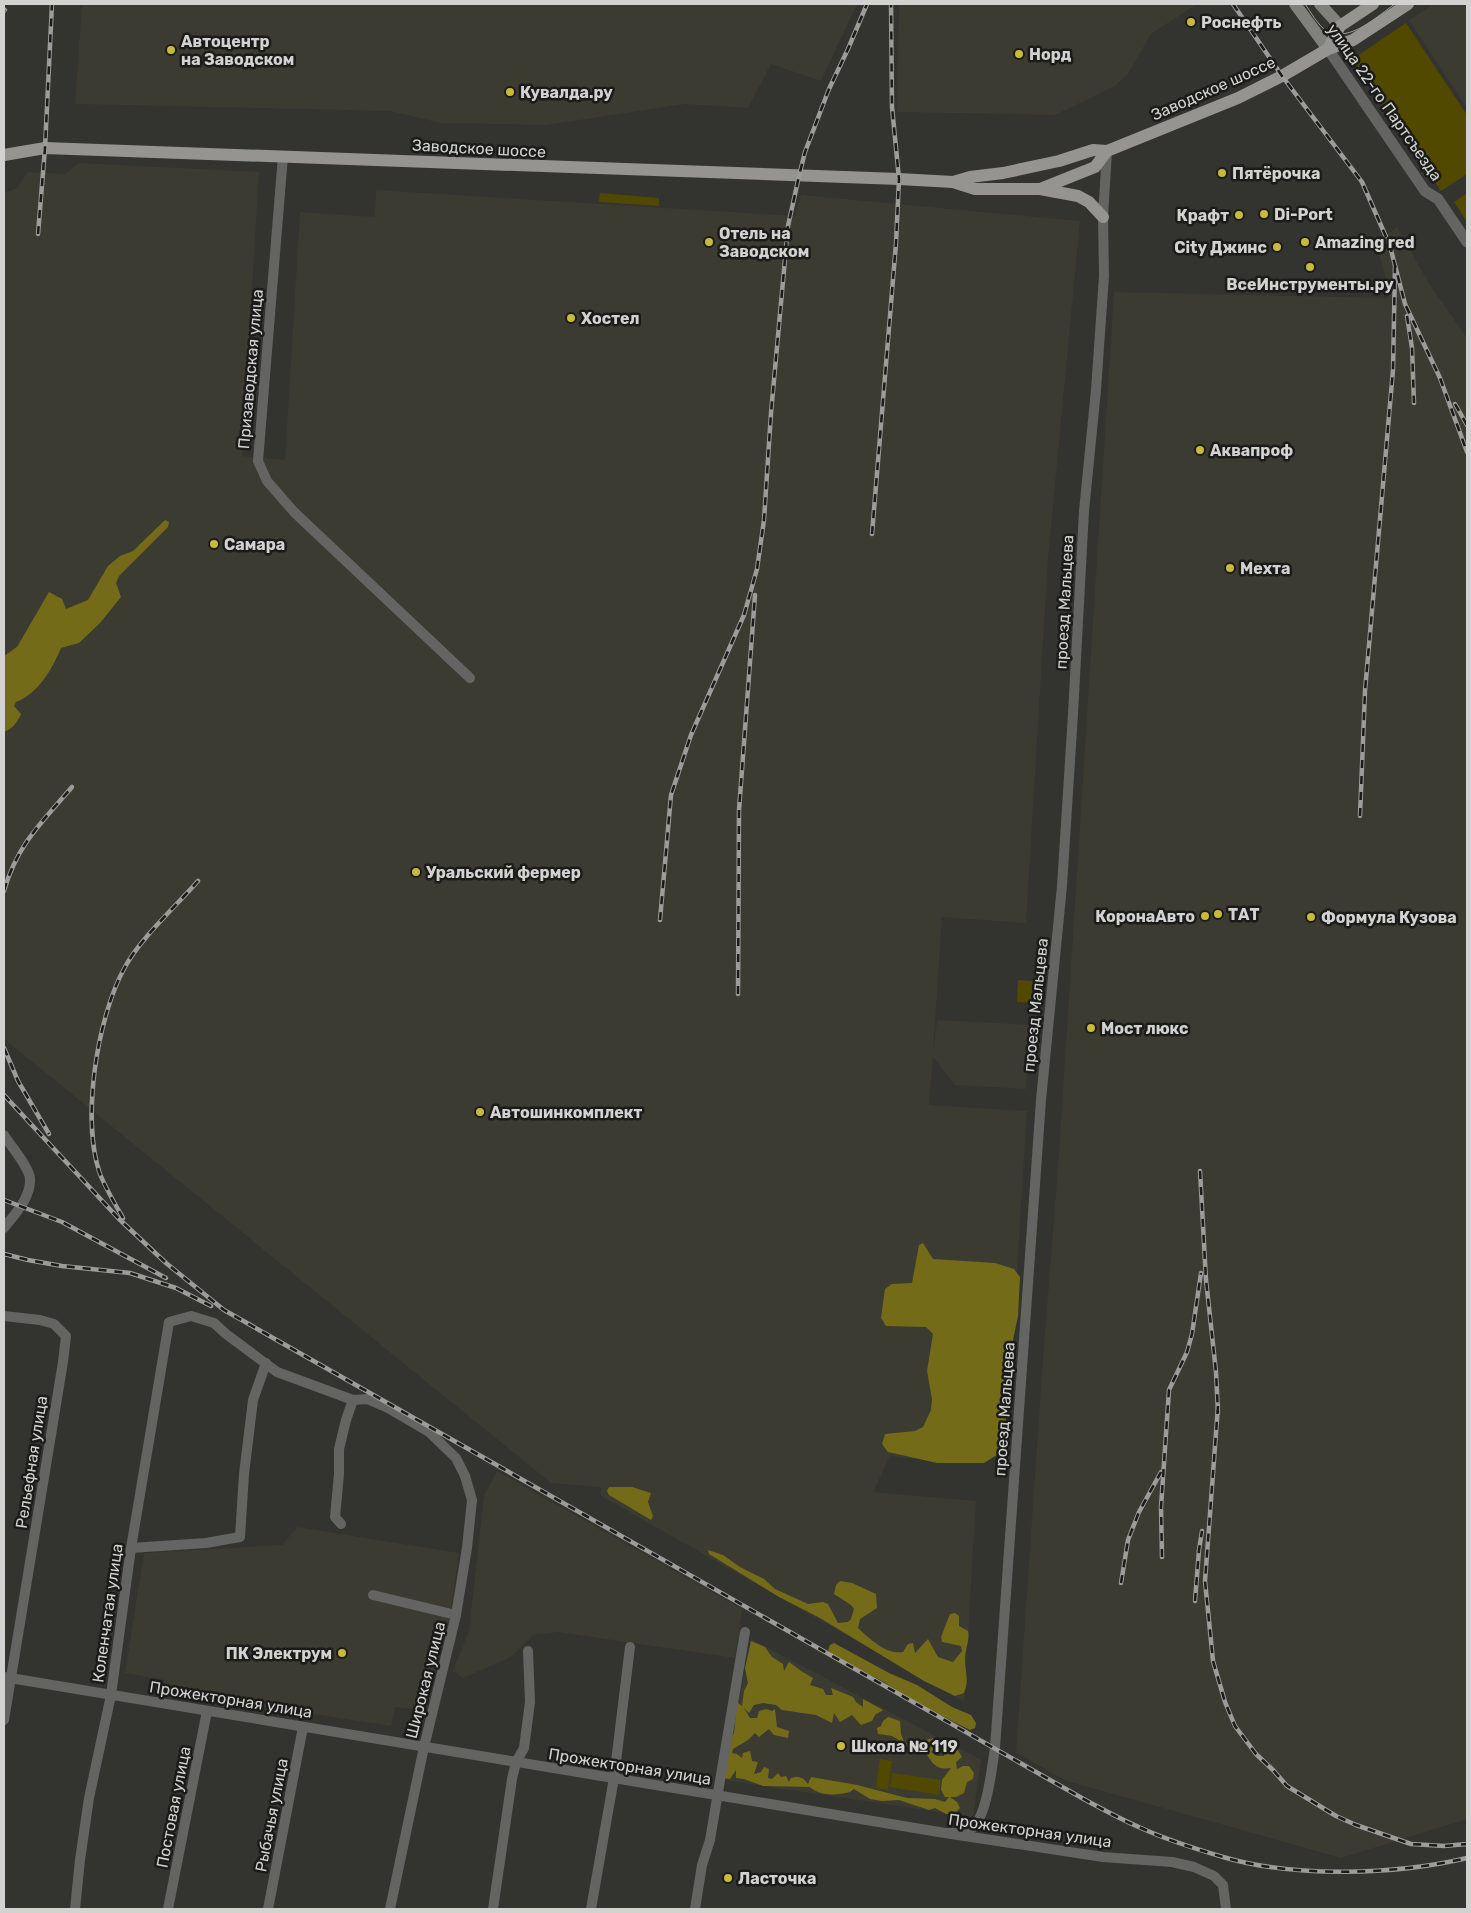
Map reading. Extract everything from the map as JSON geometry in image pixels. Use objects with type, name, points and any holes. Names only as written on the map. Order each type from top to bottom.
[{"type":"main road","name":"улица 22-го Партсъезда","points":[[1294,4],[1328,49]]},
{"type":"main road","name":"улица 22-го Партсъезда","points":[[1320,4],[1340,26]]},
{"type":"main road","points":[[1328,49],[1340,26],[1373,4]]},
{"type":"main road","name":"Заводское шоссе","points":[[953,182],[970,177],[1003,173],[1059,161],[1093,150],[1107,151],[1238,98],[1282,76],[1328,49],[1354,40],[1408,4]]},
{"type":"main road","name":"Заводское шоссе","points":[[4,155],[45,148],[953,182],[976,189],[1040,189],[1094,167],[1107,151]]},
{"type":"main road","points":[[1040,189],[1078,196],[1089,202],[1104,217]]},
{"type":"street","name":"улица 22-го Партсъезда","points":[[1328,49],[1426,191],[1438,199],[1467,242]]},
{"type":"street","name":"проезд Мальцева","points":[[945,1833],[965,1832],[976,1825],[987,1793],[995,1748],[1040,1108],[1062,886],[1084,511],[1096,390],[1104,276],[1107,151]]},
{"type":"street","name":"Призаводская улица","points":[[283,156],[258,461],[268,481],[294,512],[470,678]]},
{"type":"street","points":[[4,1135],[24,1165],[30,1179],[27,1194],[4,1228]]},
{"type":"street","name":"Рельефная улица","points":[[4,1316],[40,1320],[54,1324],[66,1336],[7,1678],[4,1720]]},
{"type":"street","name":"Коленчатая улица","points":[[75,1909],[89,1798],[111,1695],[131,1548],[169,1322],[191,1316],[214,1323],[266,1363]]},
{"type":"street","points":[[131,1548],[206,1543],[240,1537],[244,1474],[253,1400],[266,1363],[277,1372],[354,1400],[346,1420],[339,1449],[335,1517],[342,1524]]},
{"type":"street","name":"Широкая улица","points":[[354,1400],[367,1399],[409,1419],[429,1432],[456,1458],[465,1476],[472,1500],[467,1548],[456,1615],[424,1747],[390,1909]]},
{"type":"street","points":[[373,1595],[456,1615]]},
{"type":"street","points":[[695,1909],[702,1865],[710,1840],[718,1796],[720,1773],[745,1632]]},
{"type":"street","points":[[591,1909],[614,1778],[630,1647]]},
{"type":"street","points":[[493,1909],[512,1779],[516,1762],[524,1748],[530,1702],[528,1651]]},
{"type":"street","name":"Прожекторная улица","points":[[7,1678],[945,1833],[1103,1857],[1172,1862],[1194,1867],[1214,1876],[1224,1885],[1226,1909]]},
{"type":"street","name":"Постовая улица","points":[[168,1909],[207,1711]]},
{"type":"street","name":"Рыбачья улица","points":[[268,1909],[303,1727]]},
{"type":"shaded area","points":[[82,4],[857,4],[821,81],[771,64],[748,108],[685,104],[546,125],[441,123],[390,111],[75,104]]},
{"type":"shaded area","name":"Норд","points":[[899,4],[1197,4],[1151,34],[1128,74],[1115,86],[1055,115],[897,112]]},
{"type":"shaded area","points":[[1434,4],[1467,4],[1467,108],[1409,20]]},
{"type":"shaded area","points":[[1406,23],[1467,115],[1467,174],[1441,191],[1353,59]]},
{"type":"shaded area","points":[[79,163],[259,172],[242,456],[285,460],[300,212],[375,217],[376,190],[795,216],[801,195],[1080,221],[1048,559],[1026,923],[942,917],[933,1053],[937,1020],[1031,1025],[1026,1089],[955,1085],[933,1057],[929,1105],[1027,1111],[1017,1271],[941,1265],[928,1460],[890,1456],[873,1492],[976,1501],[964,1702],[601,1496],[601,1487],[551,1483],[4,1039],[4,193],[17,188],[27,172],[65,174]]},
{"type":"shaded area","points":[[600,193],[659,198],[659,206],[599,202]]},
{"type":"shaded area","points":[[1467,193],[1467,222],[1454,202]]},
{"type":"shaded area","points":[[1397,227],[1430,285],[1467,338],[1467,1819],[1341,1858],[1067,1781],[1016,1753],[1059,1154],[1114,292],[1388,298],[1384,270],[1375,243]]},
{"type":"shaded area","points":[[165,520],[169,522],[168,527],[119,576],[116,583],[121,597],[100,623],[79,643],[61,648],[44,680],[31,693],[16,702],[14,706],[21,714],[14,725],[4,732],[4,656],[17,647],[49,592],[62,599],[66,609],[88,600],[108,566],[120,556],[133,551]]},
{"type":"shaded area","points":[[1018,980],[1033,981],[1032,1003],[1017,1002]]},
{"type":"shaded area","points":[[923,1243],[933,1259],[995,1263],[1014,1269],[1020,1277],[1018,1316],[1006,1374],[1006,1434],[1000,1453],[984,1463],[937,1463],[888,1452],[882,1444],[885,1434],[915,1431],[923,1427],[931,1410],[932,1399],[927,1371],[933,1334],[926,1327],[886,1326],[881,1318],[885,1289],[892,1284],[912,1283],[919,1245]]},
{"type":"shaded area","points":[[497,1471],[742,1609],[735,1658],[558,1632],[533,1635],[511,1657],[463,1678],[453,1671],[469,1631],[484,1496]]},
{"type":"shaded area","points":[[609,1487],[632,1487],[651,1493],[648,1502],[653,1516],[651,1520],[609,1495],[607,1491]]},
{"type":"shaded area","points":[[297,1527],[459,1553],[448,1627],[424,1710],[395,1707],[391,1726],[162,1691],[164,1680],[125,1673],[144,1553],[282,1545]]},
{"type":"shaded area","points":[[708,1550],[723,1555],[740,1567],[764,1579],[775,1589],[808,1604],[823,1602],[828,1604],[838,1623],[848,1622],[854,1609],[834,1594],[836,1585],[840,1581],[852,1583],[876,1594],[877,1608],[860,1619],[858,1628],[884,1649],[890,1651],[903,1652],[908,1644],[913,1643],[915,1653],[928,1639],[938,1657],[953,1662],[962,1651],[961,1646],[942,1642],[941,1637],[950,1614],[955,1613],[959,1616],[959,1626],[968,1631],[965,1656],[967,1679],[964,1693],[955,1696],[924,1681],[820,1618],[779,1597],[709,1554]]},
{"type":"shaded area","points":[[751,1639],[981,1760],[973,1817],[723,1780]]},
{"type":"shaded area","points":[[751,1641],[765,1647],[772,1657],[783,1664],[784,1671],[789,1662],[813,1678],[810,1685],[823,1689],[826,1695],[833,1695],[831,1688],[853,1697],[863,1707],[863,1699],[883,1710],[875,1715],[872,1721],[861,1725],[852,1715],[840,1722],[834,1713],[832,1723],[816,1715],[782,1710],[776,1705],[763,1703],[754,1705],[749,1713],[744,1708],[750,1718],[757,1718],[759,1711],[766,1709],[772,1711],[775,1709],[777,1727],[789,1731],[788,1738],[774,1735],[769,1729],[759,1737],[755,1733],[748,1740],[733,1749],[732,1753],[742,1758],[743,1753],[750,1751],[752,1761],[758,1762],[754,1774],[761,1772],[764,1767],[769,1769],[768,1778],[772,1779],[778,1773],[781,1777],[786,1776],[789,1782],[791,1778],[799,1777],[803,1778],[808,1784],[811,1777],[857,1785],[907,1798],[935,1799],[945,1802],[949,1797],[945,1797],[941,1790],[942,1780],[951,1768],[939,1767],[933,1764],[926,1753],[911,1750],[892,1736],[878,1734],[877,1728],[888,1717],[900,1721],[901,1734],[904,1742],[908,1744],[913,1741],[926,1747],[926,1740],[933,1738],[937,1744],[931,1752],[937,1756],[944,1756],[943,1750],[948,1747],[958,1750],[962,1757],[956,1762],[957,1769],[969,1766],[974,1773],[973,1779],[967,1782],[964,1793],[956,1797],[950,1797],[957,1802],[960,1808],[953,1815],[946,1814],[935,1808],[929,1810],[899,1800],[882,1801],[870,1799],[854,1789],[840,1794],[824,1794],[810,1787],[763,1786],[736,1778],[736,1770],[730,1779],[723,1778],[734,1733],[737,1702],[742,1706],[744,1691],[748,1683],[745,1668]]},
{"type":"shaded area","points":[[834,1643],[889,1673],[917,1685],[952,1707],[971,1715],[976,1723],[975,1728],[970,1730],[912,1701],[884,1682],[844,1662],[828,1650],[830,1645]]},
{"type":"shaded area","points":[[880,1759],[892,1761],[888,1790],[876,1788]]},
{"type":"shaded area","points":[[892,1773],[941,1780],[939,1795],[890,1787]]},
{"type":"tram line","points":[[1305,4],[1321,26],[1327,31],[1336,34],[1354,31],[1372,21],[1395,4]]},
{"type":"railway","points":[[38,234],[45,148],[52,4]]},
{"type":"railway","points":[[660,920],[671,795],[691,735],[744,615],[757,569],[764,520],[771,413],[788,226],[799,176],[805,152],[829,89],[867,4]]},
{"type":"railway","points":[[872,534],[896,243],[899,179],[892,107],[891,4]]},
{"type":"railway","points":[[1233,4],[1282,76],[1362,182],[1390,246],[1405,304],[1440,378],[1467,452]]},
{"type":"railway","points":[[1360,816],[1365,691],[1393,370],[1395,266]]},
{"type":"railway","points":[[1407,316],[1412,348],[1414,403]]},
{"type":"railway","points":[[1455,404],[1467,425]]},
{"type":"railway","points":[[738,994],[739,810],[755,595]]},
{"type":"railway","points":[[4,891],[9,875],[23,847],[72,787]]},
{"type":"railway","points":[[123,1218],[102,1180],[94,1152],[92,1098],[100,1040],[115,988],[125,967],[149,934],[198,881]]},
{"type":"railway","points":[[4,1048],[18,1081],[49,1134]]},
{"type":"railway","points":[[4,1095],[119,1219],[166,1263],[224,1310],[1125,1821],[1171,1840],[1223,1857],[1251,1864],[1281,1868],[1312,1871],[1377,1871],[1439,1864],[1467,1858]]},
{"type":"railway","points":[[1200,1171],[1206,1280],[1216,1372],[1218,1413]]},
{"type":"railway","points":[[4,1200],[62,1222],[166,1278]]},
{"type":"railway","points":[[4,1254],[62,1266],[130,1273],[176,1288],[211,1306]]},
{"type":"railway","points":[[1162,1557],[1161,1507],[1169,1390],[1187,1352],[1192,1334],[1201,1273]]},
{"type":"railway","points":[[1218,1406],[1205,1581],[1213,1661],[1225,1702],[1235,1726],[1256,1754],[1287,1786],[1336,1816],[1411,1844],[1444,1846],[1467,1844]]},
{"type":"railway","points":[[1121,1583],[1128,1540],[1139,1512],[1161,1472]]},
{"type":"railway","points":[[1195,1601],[1202,1531]]},
{"type":"place","name":"Роснефть","points":[[1191,22]]},
{"type":"place","name":"Автоцентр на Заводском","points":[[171,50]]},
{"type":"place","name":"Норд","points":[[1019,54]]},
{"type":"place","name":"Кувалда.ру","points":[[510,92]]},
{"type":"place","name":"Пятёрочка","points":[[1222,173]]},
{"type":"place","name":"Di-Port","points":[[1264,214]]},
{"type":"place","name":"Крафт","points":[[1239,215]]},
{"type":"place","name":"Отель на Заводском","points":[[709,242]]},
{"type":"place","name":"Amazing red","points":[[1305,242]]},
{"type":"place","name":"City Джинс","points":[[1277,247]]},
{"type":"place","name":"ВсеИнструменты.ру","points":[[1310,267]]},
{"type":"place","name":"Хостел","points":[[571,318]]},
{"type":"place","name":"Аквапроф","points":[[1200,450]]},
{"type":"place","name":"Самара","points":[[214,544]]},
{"type":"place","name":"Мехта","points":[[1230,568]]},
{"type":"place","name":"Уральский фермер","points":[[416,872]]},
{"type":"place","name":"ТАТ","points":[[1218,914]]},
{"type":"place","name":"КоронаАвто","points":[[1205,916]]},
{"type":"place","name":"Формула Кузова","points":[[1311,917]]},
{"type":"place","name":"Мост люкс","points":[[1091,1028]]},
{"type":"place","name":"Автошинкомплект","points":[[480,1112]]},
{"type":"place","name":"ПК Электрум","points":[[342,1653]]},
{"type":"place","name":"Школа № 119","points":[[841,1746]]},
{"type":"place","name":"Ласточка","points":[[728,1878]]}]
